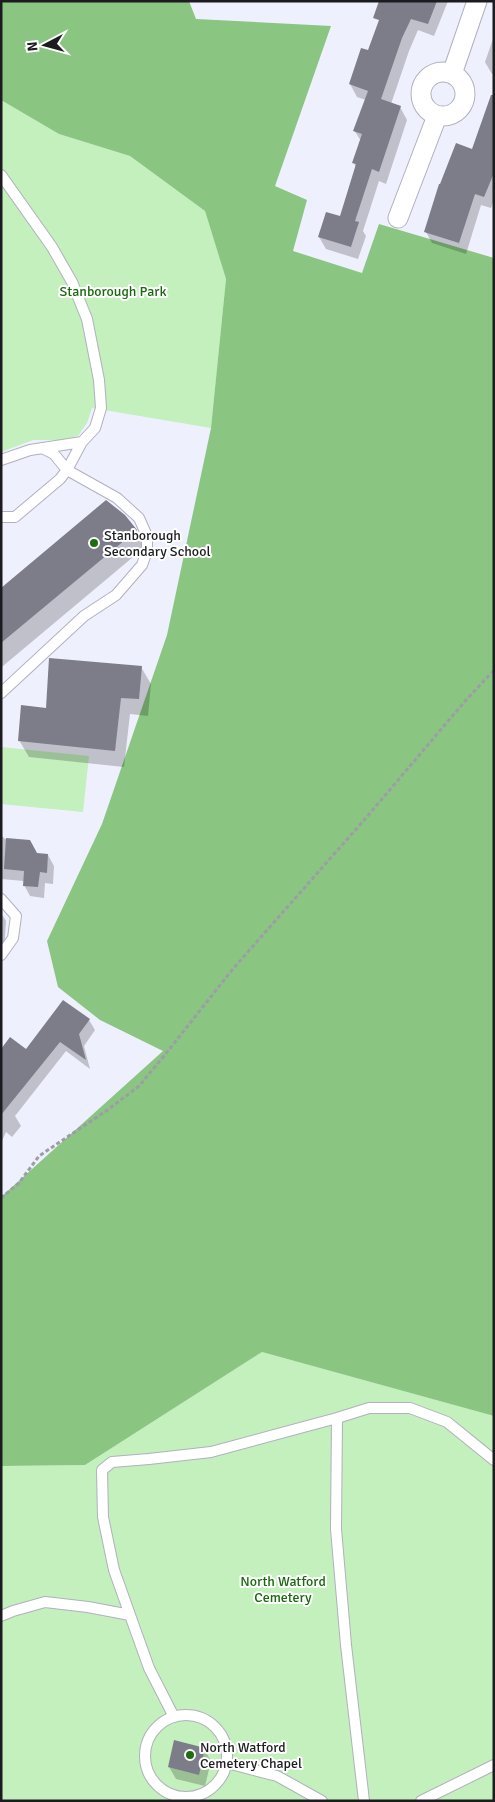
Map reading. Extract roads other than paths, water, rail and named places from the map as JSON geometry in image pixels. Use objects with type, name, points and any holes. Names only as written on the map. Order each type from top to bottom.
[{"type":"street","points":[[452,74],[478,1]]},
{"type":"street","points":[[441,72],[452,74],[460,80],[464,87],[464,102],[452,114],[437,116],[427,110],[423,104],[422,88],[427,78],[434,74],[441,72]]},
{"type":"street","points":[[398,218],[437,116]]},
{"type":"lane","points":[[1,175],[57,256],[72,282],[87,319],[99,380],[101,408],[95,428],[82,442],[60,480],[15,517],[1,516]]},
{"type":"lane","points":[[1,460],[30,450],[82,442]]},
{"type":"lane","points":[[1,693],[84,616],[116,595],[142,565],[147,551],[147,536],[140,518],[117,498],[67,470],[54,454],[42,448]]},
{"type":"lane","points":[[1,899],[16,916],[13,938],[1,955]]},
{"type":"lane","points":[[174,1717],[149,1668],[114,1570],[103,1517],[102,1470],[112,1462],[211,1452],[369,1408],[410,1408],[447,1422],[494,1460]]},
{"type":"lane","points":[[337,1418],[336,1529],[346,1645],[364,1801]]},
{"type":"lane","points":[[1,1616],[45,1602],[88,1607],[130,1615]]},
{"type":"lane","points":[[188,1715],[202,1718],[213,1725],[222,1736],[227,1750],[222,1776],[213,1787],[202,1794],[189,1797],[176,1796],[164,1790],[154,1781],[148,1770],[145,1757],[147,1744],[153,1732],[162,1723],[174,1717],[188,1715]]},
{"type":"lane","points":[[226,1763],[277,1776],[322,1801]]},
{"type":"lane","points":[[421,1801],[494,1765]]},
{"type":"place","name":"Stanborough Secondary School","points":[[94,543]]},
{"type":"place","name":"North Watford Cemetery Chapel","points":[[190,1755]]},
{"type":"park label","name":"Stanborough Park","points":[[113,291]]},
{"type":"park label","name":"North Watford Cemetery","points":[[283,1589]]}]
